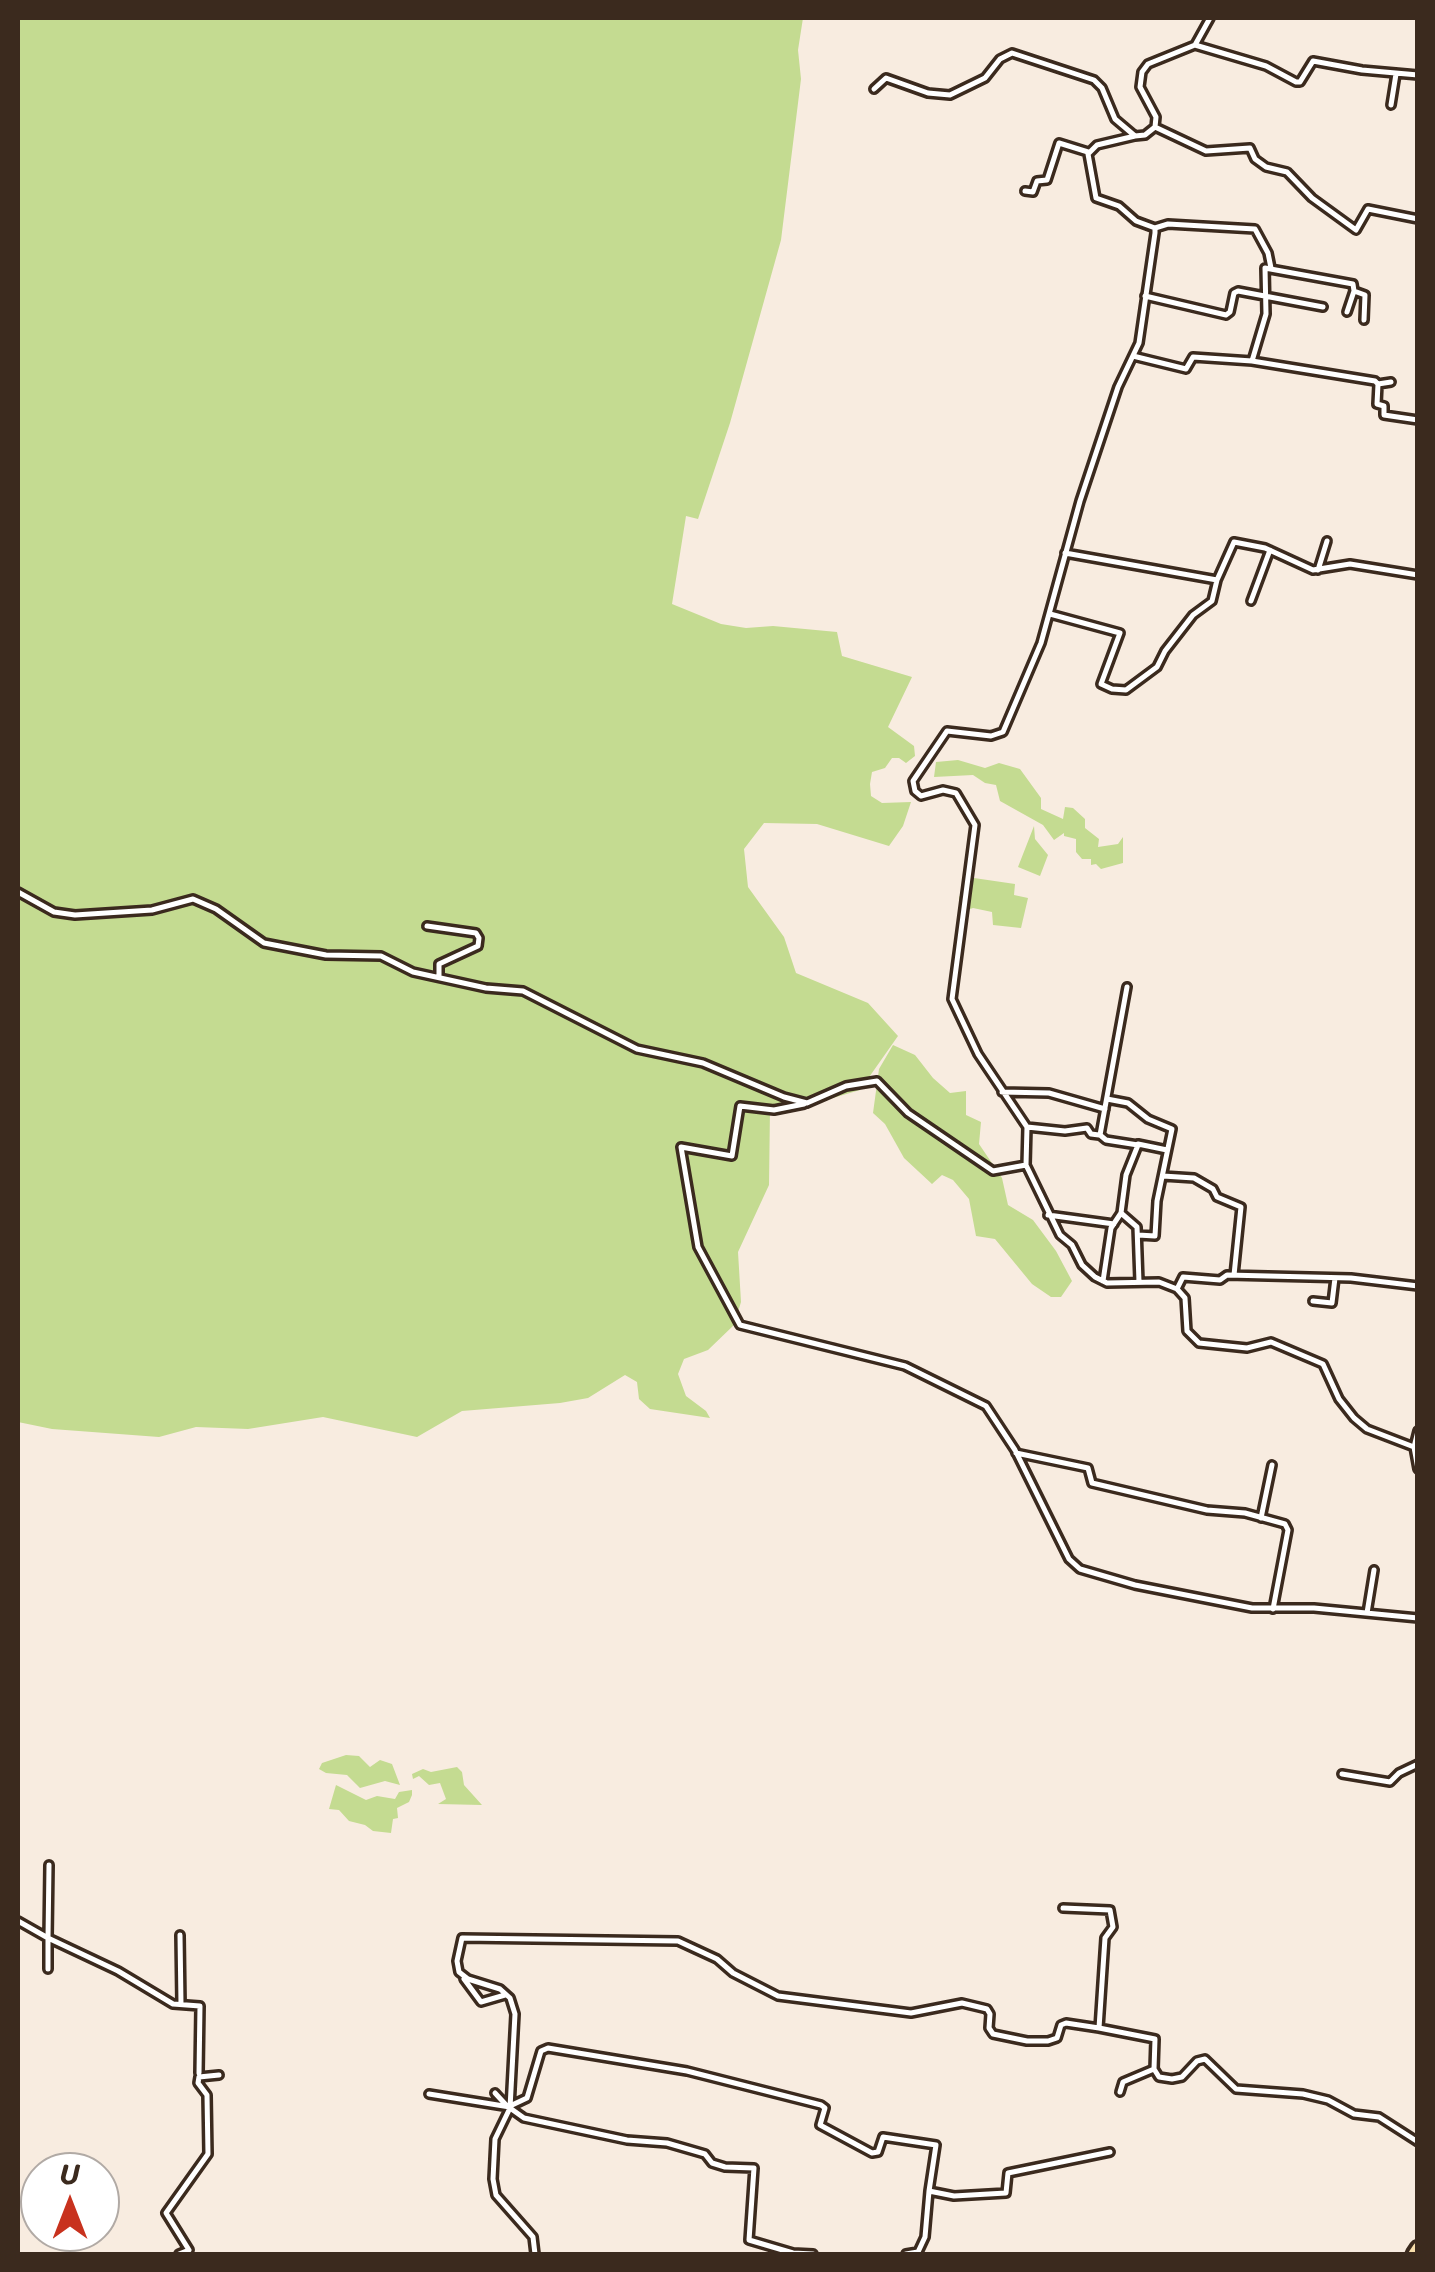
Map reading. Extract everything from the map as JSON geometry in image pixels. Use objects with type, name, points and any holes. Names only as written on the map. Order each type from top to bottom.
[{"type":"street","points":[[1088,152],[1097,145],[1144,135],[1155,127],[1156,114],[1140,87],[1142,72],[1148,64],[1194,45],[1210,18]]},
{"type":"street","points":[[1194,45],[1266,66],[1296,82],[1300,82],[1313,62],[1418,75]]},
{"type":"street","points":[[874,89],[886,78],[928,93],[950,95],[985,78],[1000,59],[1012,54],[1097,82],[1115,118],[1135,136]]},
{"type":"street","points":[[1391,105],[1396,74]]},
{"type":"street","points":[[1155,127],[1206,151],[1250,148],[1255,160],[1287,172],[1310,196],[1354,229],[1359,229],[1368,209],[1418,219]]},
{"type":"street","points":[[1025,192],[1033,192],[1037,181],[1046,180],[1058,143],[1088,152]]},
{"type":"street","points":[[1088,152],[1100,202],[1119,206],[1136,221],[1155,228],[1168,224],[1255,229],[1271,268]]},
{"type":"street","points":[[1155,228],[1139,343],[1118,387],[1065,553],[1050,614],[1003,732],[991,736],[947,732],[913,781],[915,792],[921,796],[943,790],[956,793],[974,825],[952,999],[974,1048],[1027,1127],[1026,1165],[1048,1215],[1082,1265],[1103,1281],[1159,1282],[1177,1289],[1185,1298],[1187,1331],[1199,1343],[1247,1348],[1271,1342],[1324,1364],[1339,1399],[1354,1418],[1367,1429],[1414,1448]]},
{"type":"street","points":[[1252,362],[1265,317],[1264,269],[1352,284],[1354,290],[1347,312]]},
{"type":"street","points":[[1354,290],[1365,295],[1364,320]]},
{"type":"street","points":[[1145,296],[1226,315],[1234,292],[1266,294],[1323,307]]},
{"type":"street","points":[[1133,356],[1185,368],[1194,357],[1252,362],[1378,384],[1390,382]]},
{"type":"street","points":[[1378,384],[1377,404],[1384,406],[1384,415],[1418,420]]},
{"type":"street","points":[[1318,570],[1327,541]]},
{"type":"street","points":[[1050,614],[1120,633],[1101,684],[1112,690],[1126,690],[1157,667],[1164,651],[1193,615],[1212,602],[1232,542],[1270,550],[1318,570],[1357,565],[1418,574]]},
{"type":"street","points":[[1252,600],[1270,550]]},
{"type":"street","points":[[1065,553],[1218,580]]},
{"type":"street","points":[[18,892],[54,912],[75,914],[152,910],[192,899],[216,909],[239,928],[272,945],[338,956],[378,956],[412,972],[486,988],[522,991],[638,1049],[703,1062],[807,1103]]},
{"type":"street","points":[[427,926],[476,933],[479,938],[478,946],[468,953],[439,964],[439,976]]},
{"type":"street","points":[[1100,1135],[1127,987]]},
{"type":"street","points":[[1026,1165],[993,1171],[908,1113],[877,1082],[846,1086],[807,1103],[774,1110],[740,1106],[732,1156],[681,1147],[698,1246],[738,1323],[905,1366],[986,1406],[1016,1452],[1069,1559],[1080,1569],[1135,1586],[1273,1610],[1314,1608],[1418,1618]]},
{"type":"street","points":[[1002,1092],[1044,1092],[1105,1109]]},
{"type":"street","points":[[1107,1099],[1128,1103],[1148,1119],[1170,1126],[1155,1236],[1138,1234]]},
{"type":"street","points":[[1027,1127],[1064,1131],[1086,1128],[1106,1140],[1167,1150]]},
{"type":"street","points":[[1103,1281],[1114,1224],[1121,1214],[1126,1175],[1138,1144]]},
{"type":"street","points":[[1162,1176],[1194,1178],[1217,1197],[1240,1206],[1234,1275]]},
{"type":"street","points":[[1121,1214],[1136,1226],[1139,1282]]},
{"type":"street","points":[[1048,1215],[1114,1224]]},
{"type":"street","points":[[1177,1289],[1182,1277],[1220,1280],[1234,1275],[1335,1278],[1418,1286]]},
{"type":"street","points":[[1314,1301],[1332,1303],[1335,1278]]},
{"type":"street","points":[[1418,1431],[1414,1448],[1418,1470]]},
{"type":"street","points":[[1016,1452],[1088,1468],[1092,1483],[1284,1523],[1288,1528],[1273,1610]]},
{"type":"street","points":[[1261,1518],[1272,1466]]},
{"type":"street","points":[[1367,1613],[1374,1570]]},
{"type":"street","points":[[1342,1774],[1390,1782],[1398,1773],[1418,1764]]},
{"type":"street","points":[[48,1969],[50,1865]]},
{"type":"street","points":[[1063,1908],[1112,1910],[1113,1927],[1104,1948],[1100,2028]]},
{"type":"street","points":[[18,1921],[118,1971],[172,2004],[200,2006],[198,2083],[207,2095],[208,2154],[166,2213],[189,2250],[179,2254]]},
{"type":"street","points":[[180,1935],[181,2004]]},
{"type":"street","points":[[508,1995],[480,2002],[457,1969],[462,1938],[678,1941],[778,1996],[896,2012],[927,2012],[954,2003],[981,2006],[990,2014],[990,2032],[1027,2041],[1055,2040],[1061,2025],[1066,2023],[1155,2039],[1154,2069],[1160,2077],[1177,2078],[1196,2061],[1206,2059],[1236,2089],[1328,2100],[1356,2115],[1380,2117],[1418,2142]]},
{"type":"street","points":[[463,1976],[500,1989],[513,2006],[516,2025],[510,2107],[493,2146],[494,2184],[504,2205],[533,2237],[535,2254]]},
{"type":"street","points":[[429,2094],[510,2107],[527,2098],[545,2048],[687,2071],[823,2106],[820,2125],[872,2153],[878,2152],[885,2137],[936,2145],[926,2236],[918,2252],[906,2254]]},
{"type":"street","points":[[1120,2092],[1123,2082],[1154,2069]]},
{"type":"street","points":[[200,2075],[219,2075]]},
{"type":"street","points":[[495,2093],[524,2118],[627,2140],[667,2143],[705,2154],[724,2167],[754,2168],[748,2240],[793,2253],[813,2254]]},
{"type":"street","points":[[929,2192],[958,2196],[1005,2194],[1008,2173],[1110,2152]]},
{"type":"green space","points":[[18,18],[803,18],[798,50],[801,79],[781,240],[730,423],[698,519],[686,516],[672,604],[721,624],[837,632],[842,656],[912,677],[888,727],[914,746],[915,756],[906,763],[892,758],[885,768],[872,772],[870,784],[871,796],[882,803],[911,802],[903,826],[889,846],[817,824],[764,823],[744,849],[748,887],[784,937],[796,973],[868,1003],[898,1036],[860,1090],[770,1109],[769,1185],[738,1252],[741,1302],[734,1325],[708,1350],[684,1359],[678,1374],[686,1396],[710,1418],[650,1409],[639,1399],[637,1382],[625,1375],[588,1398],[462,1411],[417,1437],[323,1417],[248,1429],[196,1427],[159,1437],[52,1429],[18,1422]]},
{"type":"green space","points":[[958,760],[985,768],[999,763],[1020,769],[1041,798],[1041,809],[1063,819],[1065,807],[1073,808],[1085,819],[1085,828],[1099,839],[1098,847],[1118,844],[1123,837],[1123,863],[1101,869],[1091,865],[1091,859],[1082,859],[1076,852],[1076,839],[1064,833],[1054,840],[1043,825],[1000,801],[996,785],[973,775],[934,777],[936,762]]},
{"type":"green space","points":[[1034,826],[1035,839],[1048,855],[1040,876],[1018,867]]},
{"type":"green space","points":[[974,878],[1015,884],[1014,895],[1028,898],[1021,928],[993,925],[992,912],[973,908],[959,913],[959,897]]},
{"type":"green space","points":[[893,1045],[915,1055],[950,1093],[966,1091],[966,1115],[981,1122],[979,1144],[1002,1178],[1008,1205],[1033,1220],[1072,1281],[1061,1297],[1051,1297],[1032,1284],[995,1239],[976,1236],[969,1199],[953,1180],[942,1175],[932,1184],[904,1158],[885,1124],[873,1113],[879,1069]]},
{"type":"green space","points":[[346,1755],[359,1756],[370,1767],[380,1760],[392,1764],[400,1785],[385,1781],[360,1788],[347,1775],[319,1769],[322,1763]]},
{"type":"green space","points":[[457,1767],[464,1785],[482,1805],[438,1804],[446,1799],[440,1783],[429,1785],[419,1776],[413,1779],[412,1774],[423,1769],[431,1772]]},
{"type":"green space","points":[[336,1785],[366,1800],[377,1796],[395,1799],[399,1792],[412,1790],[412,1795],[409,1802],[397,1808],[398,1818],[393,1819],[391,1833],[373,1831],[349,1821],[339,1810],[329,1809]]}]
